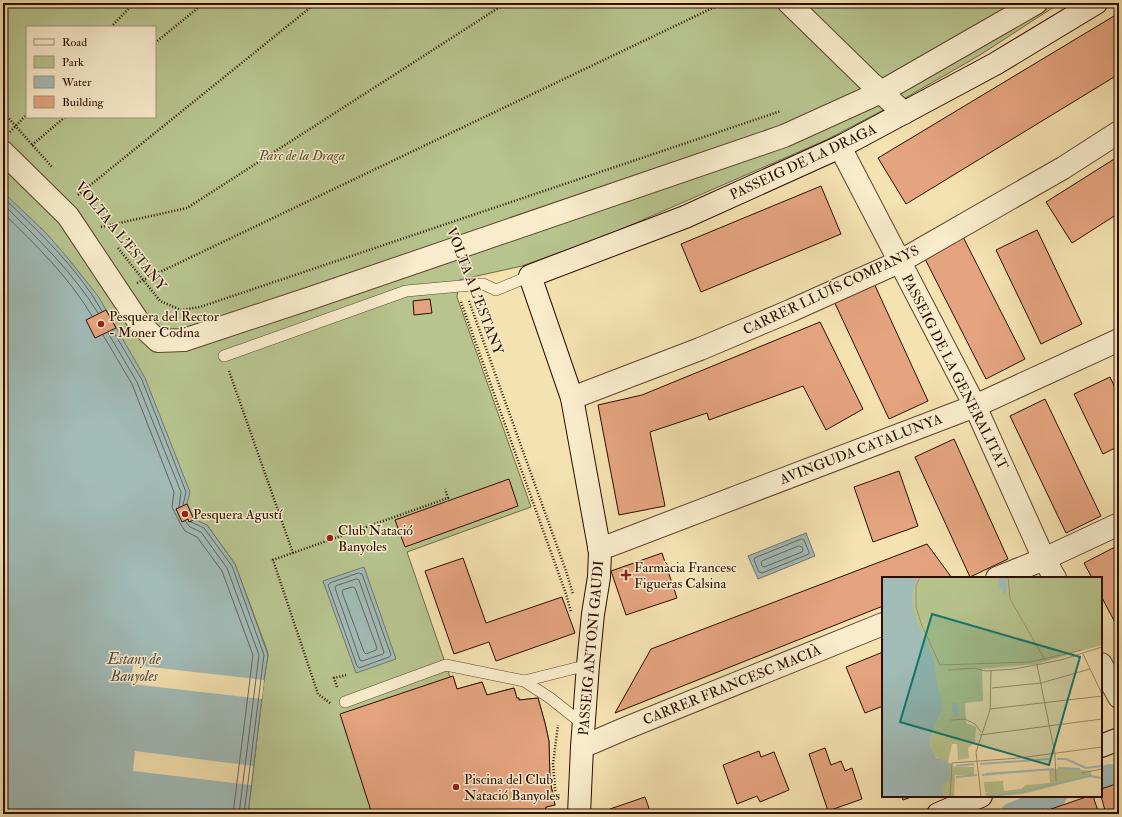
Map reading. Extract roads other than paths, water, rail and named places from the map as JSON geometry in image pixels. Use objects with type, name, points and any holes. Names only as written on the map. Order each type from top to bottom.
[{"type":"street","points":[[788,3],[904,113]]},
{"type":"street","points":[[7,149],[68,216],[140,324],[158,341],[184,340],[784,136],[881,92],[1036,3]]},
{"type":"street","name":"PASSEIG DE LA DRAGA","points":[[530,276],[685,217],[840,147],[995,64],[1096,3]]},
{"type":"street","name":"CARRER LLUÍS COMPANYS","points":[[572,398],[707,346],[790,311],[899,262],[1063,168],[1119,132]]},
{"type":"street","name":"PASSEIG DE LA GENERALITAT","points":[[840,147],[975,406],[1044,559],[1054,577]]},
{"type":"street","name":"PASSEIG ANTONI GAUDI","points":[[530,276],[572,398],[599,548],[599,577],[593,614],[588,665],[579,814]]},
{"type":"street","name":"AVINGUDA CATALUNYA","points":[[599,548],[611,545],[975,406],[1119,340]]},
{"type":"street","points":[[999,577],[1044,559],[1119,524]]},
{"type":"street","name":"CARRER FRANCESC MACIÀ","points":[[582,747],[624,728],[882,624]]},
{"type":"street","points":[[1102,666],[1119,697]]},
{"type":"street","points":[[1102,746],[1119,739]]},
{"type":"street","points":[[938,814],[980,797]]},
{"type":"lane","name":"PASSEIG DE LA DRAGA","points":[[224,356],[406,292],[483,284],[496,290],[530,276]]},
{"type":"lane","points":[[345,702],[446,665],[524,681],[550,698],[584,725]]},
{"type":"lane","points":[[524,681],[588,665]]},
{"type":"water","name":"Estany de Banyoles","points":[[3,192],[46,233],[98,296],[145,378],[190,492],[187,504],[194,519],[207,525],[235,564],[268,655],[248,814],[3,814]]},
{"type":"water","points":[[806,533],[815,556],[758,579],[748,556]]},
{"type":"water","points":[[364,567],[396,659],[356,673],[323,581]]},
{"type":"waterway","points":[[1102,778],[1110,775]]},
{"type":"waterway","points":[[1011,814],[1054,797]]},
{"type":"place","name":"Pesquera del Rector - Moner Codina","points":[[101,324]]},
{"type":"place","name":"Pesquera Agustí","points":[[185,514]]},
{"type":"place","name":"Club Natació Banyoles","points":[[330,538]]},
{"type":"place","name":"Farmàcia Francesc Figueras Calsina","points":[[626,575]]},
{"type":"place","name":"Piscina del Club Natació Banyoles","points":[[456,787]]},
{"type":"park label","name":"Parc de la Draga","points":[[302,155]]}]
